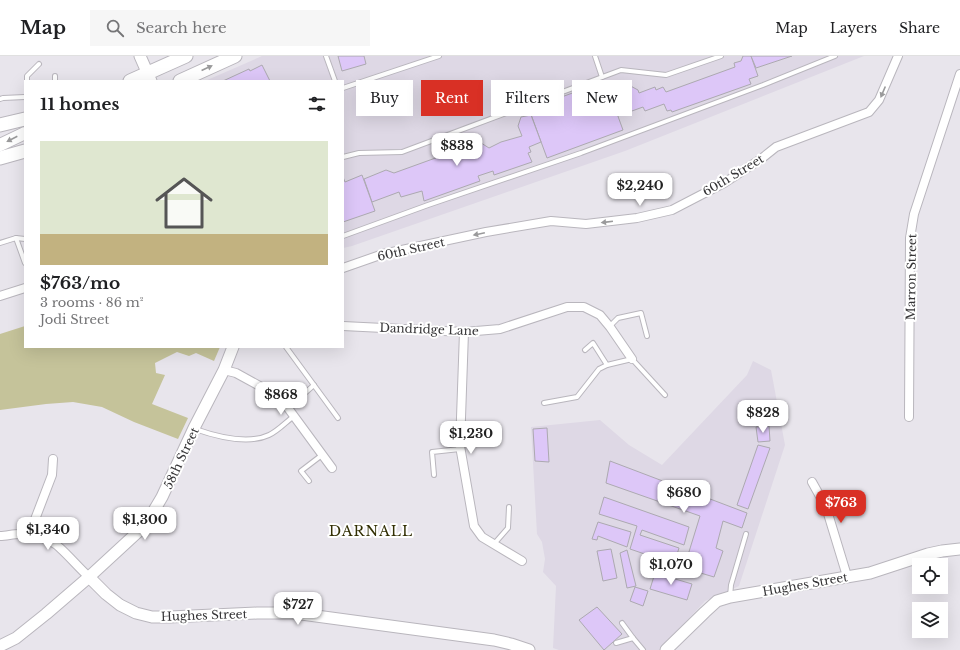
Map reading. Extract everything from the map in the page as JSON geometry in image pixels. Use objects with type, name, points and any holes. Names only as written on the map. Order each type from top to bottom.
[{"type":"main road","points":[[135,80],[149,77],[186,56]]},
{"type":"main road","points":[[182,80],[235,56]]},
{"type":"main road","points":[[0,125],[24,119]]},
{"type":"main road","points":[[0,145],[24,133]]},
{"type":"main road","points":[[0,158],[24,152]]},
{"type":"main road","points":[[0,163],[24,152]]},
{"type":"street","points":[[140,56],[149,77]]},
{"type":"street","name":"60th Street","points":[[344,268],[383,254],[492,231],[551,221],[586,224],[637,218],[672,210],[724,183],[761,159],[776,147],[869,112],[879,100],[898,56]]},
{"type":"street","name":"Marron Street","points":[[909,417],[910,238],[914,214],[960,74]]},
{"type":"street","points":[[0,296],[24,288]]},
{"type":"street","name":"Dandridge Lane","points":[[344,326],[464,332],[500,329],[567,307],[584,307],[600,315],[632,359]]},
{"type":"street","points":[[464,332],[460,449],[474,526],[482,537],[522,561]]},
{"type":"street","name":"58th Street","points":[[0,646],[16,638],[46,614],[140,530],[149,519],[162,497],[194,428],[224,370],[233,348]]},
{"type":"street","points":[[224,370],[236,373],[265,389],[288,408],[332,468]]},
{"type":"street","points":[[31,535],[34,522],[52,475],[53,459]]},
{"type":"street","points":[[812,482],[826,506],[847,576]]},
{"type":"street","name":"Hughes Street","points":[[0,536],[18,534],[31,535],[60,547],[106,594],[120,605],[136,613],[152,617],[257,613],[294,614],[494,640],[529,650]]},
{"type":"street","name":"Hughes Street","points":[[666,650],[717,602],[730,597],[870,573],[928,554],[960,549]]},
{"type":"lane","points":[[326,56],[335,80]]},
{"type":"lane","points":[[344,88],[439,56]]},
{"type":"lane","points":[[595,56],[602,77]]},
{"type":"lane","points":[[344,157],[359,153],[402,152],[621,70],[666,75],[721,56]]},
{"type":"lane","points":[[344,236],[581,153],[764,85],[835,56]]},
{"type":"lane","points":[[27,80],[27,76],[39,64]]},
{"type":"lane","points":[[0,99],[24,97]]},
{"type":"lane","points":[[0,242],[16,238],[24,239]]},
{"type":"lane","points":[[16,238],[24,260]]},
{"type":"lane","points":[[610,327],[618,318],[641,313],[647,336]]},
{"type":"lane","points":[[585,350],[593,344],[607,365]]},
{"type":"lane","points":[[287,348],[338,418]]},
{"type":"lane","points":[[544,403],[577,397],[599,369],[607,365],[632,359],[664,395]]},
{"type":"lane","points":[[288,408],[314,385]]},
{"type":"lane","points":[[194,428],[212,435],[223,437],[252,439],[262,438],[271,434],[294,416]]},
{"type":"lane","points":[[434,475],[432,452],[460,449]]},
{"type":"lane","points":[[309,481],[301,471],[322,455]]},
{"type":"lane","points":[[494,544],[508,528],[509,507]]},
{"type":"lane","points":[[730,597],[731,585],[746,534]]},
{"type":"lane","points":[[622,623],[643,650]]},
{"type":"lane","points":[[616,643],[633,638]]},
{"type":"shaded area","points":[[262,56],[864,56],[625,151],[344,248],[344,80],[207,80]]},
{"type":"shaded area","points":[[24,326],[24,348],[220,348],[214,361],[196,353],[189,356],[177,352],[155,363],[156,373],[165,375],[152,404],[188,418],[178,439],[134,422],[102,407],[73,402],[0,410],[0,334]]},
{"type":"shaded area","points":[[753,361],[771,370],[785,445],[739,586],[705,601],[660,650],[559,650],[553,648],[556,586],[543,572],[545,559],[542,542],[537,534],[531,427],[600,420],[629,445],[662,465],[747,375]]},
{"type":"building","points":[[338,56],[364,56],[366,64],[342,71]]},
{"type":"building","points":[[743,56],[751,56],[758,76],[749,79],[751,84],[672,112],[671,110],[667,111],[664,104],[645,111],[643,107],[632,111],[632,87],[638,90],[639,93],[655,87],[656,90],[663,87],[666,92],[735,67],[734,63],[741,61]]},
{"type":"building","points":[[751,56],[792,56],[756,68]]},
{"type":"building","points":[[262,65],[270,80],[225,80],[249,69],[250,71]]},
{"type":"building","points":[[572,93],[572,116],[618,116],[623,130],[547,158],[532,116],[564,116],[564,96]]},
{"type":"building","points":[[531,116],[541,142],[529,147],[531,152],[528,153],[532,162],[494,175],[493,171],[478,176],[480,181],[424,201],[422,191],[401,197],[399,192],[372,202],[364,179],[386,170],[394,173],[477,143],[478,141],[489,148],[501,142],[522,136],[518,126],[521,117]]},
{"type":"building","points":[[362,175],[375,211],[344,222],[344,180],[345,182]]},
{"type":"building","points":[[769,426],[770,441],[758,442],[756,427]]},
{"type":"building","points":[[547,428],[549,462],[535,461],[533,429]]},
{"type":"building","points":[[758,445],[770,448],[748,509],[737,505]]},
{"type":"building","points":[[610,461],[747,513],[742,528],[723,521],[716,548],[723,551],[714,577],[684,568],[700,516],[606,483]]},
{"type":"building","points":[[604,497],[689,527],[684,545],[642,530],[640,535],[679,548],[674,564],[630,549],[637,526],[599,514]]},
{"type":"building","points":[[598,522],[631,532],[627,547],[598,536],[597,540],[592,539]]},
{"type":"building","points":[[611,549],[617,578],[603,581],[597,551]]},
{"type":"building","points":[[627,550],[636,586],[627,588],[620,553]]},
{"type":"building","points":[[655,573],[692,584],[687,600],[650,589]]},
{"type":"building","points":[[635,587],[648,591],[643,606],[630,601]]},
{"type":"building","points":[[597,607],[622,634],[604,650],[579,620]]},
{"type":"district","name":"DARNALL","points":[[371,531]]}]
